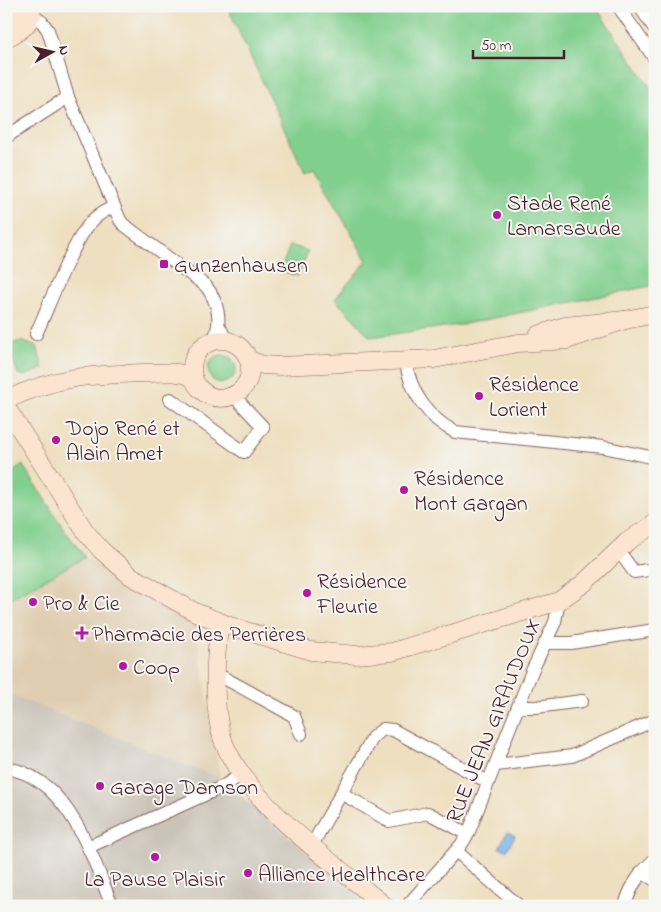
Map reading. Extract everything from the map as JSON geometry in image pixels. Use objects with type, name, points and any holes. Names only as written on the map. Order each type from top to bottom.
[{"type":"main road","points":[[6,20],[32,11]]},
{"type":"main road","points":[[6,38],[25,28],[32,11]]},
{"type":"main road","points":[[254,367],[406,362],[434,359],[518,342],[567,340],[625,320],[655,314]]},
{"type":"main road","points":[[220,336],[241,348],[254,367],[240,390],[224,398],[206,394],[198,388],[193,369],[197,352],[220,336]]},
{"type":"main road","points":[[6,400],[42,385],[78,376],[173,372],[193,369]]},
{"type":"main road","points":[[6,407],[61,496],[101,550],[131,576],[195,612],[220,622],[311,650],[356,655],[392,652],[559,601],[584,583],[618,550],[655,523]]},
{"type":"main road","points":[[220,622],[215,673],[220,728],[224,742],[241,775],[269,808],[385,906]]},
{"type":"street","points":[[618,6],[655,59]]},
{"type":"street","points":[[639,6],[655,29]]},
{"type":"street","points":[[32,11],[48,30],[68,97],[114,207],[123,224],[206,286],[215,298],[220,336]]},
{"type":"street","points":[[6,138],[68,97]]},
{"type":"street","points":[[36,334],[79,239],[92,220],[103,211],[114,207]]},
{"type":"street","points":[[406,362],[409,379],[422,405],[443,426],[455,432],[603,447],[655,458]]},
{"type":"street","points":[[170,399],[244,452],[263,427],[233,395]]},
{"type":"street","points":[[618,550],[634,572],[655,568]]},
{"type":"street","name":"RUE JEAN GIRAUDOUX","points":[[408,906],[456,851],[468,834],[518,707],[555,622],[559,601]]},
{"type":"street","points":[[545,643],[571,643],[655,630]]},
{"type":"street","points":[[215,673],[294,716],[301,734]]},
{"type":"street","points":[[518,707],[536,707],[582,701]]},
{"type":"street","points":[[496,765],[572,756],[655,720]]},
{"type":"street","points":[[312,844],[343,794],[378,731],[388,729],[488,782]]},
{"type":"street","points":[[6,768],[33,777],[58,796],[88,847],[112,906]]},
{"type":"street","points":[[88,847],[222,786],[241,775]]},
{"type":"street","points":[[343,794],[389,821],[428,813],[468,834]]},
{"type":"street","name":"RUE JEAN GIRAUDOUX","points":[[456,851],[519,906]]},
{"type":"street","points":[[626,906],[628,892],[641,872],[655,859]]},
{"type":"street","points":[[641,872],[655,880]]},
{"type":"shaded area","points":[[85,557],[196,628],[220,778],[6,693],[6,601]]},
{"type":"shaded area","points":[[6,693],[220,778],[370,906],[6,906]]},
{"type":"green space","name":"Stade René Lamarsaude","points":[[227,6],[595,6],[655,94],[655,285],[460,325],[370,337],[335,299],[367,261],[314,169],[305,173]]},
{"type":"green space","points":[[290,245],[308,251],[298,276],[280,271]]},
{"type":"green space","points":[[20,341],[37,346],[43,369],[24,376],[18,374],[8,345]]},
{"type":"green space","points":[[222,355],[232,359],[236,369],[232,379],[222,383],[212,379],[208,369],[212,359]]},
{"type":"green space","points":[[22,464],[65,531],[85,557],[6,601],[6,479]]},
{"type":"water","points":[[507,832],[515,836],[507,850],[499,848]]},
{"type":"place","name":"Stade René Lamarsaude","points":[[497,215]]},
{"type":"place","name":"Gunzenhausen","points":[[164,264]]},
{"type":"place","name":"Résidence Lorient","points":[[479,396]]},
{"type":"place","name":"Dojo René et Alain Amet","points":[[56,440]]},
{"type":"place","name":"Résidence Mont Gargan","points":[[404,490]]},
{"type":"place","name":"Résidence Fleurie","points":[[307,593]]},
{"type":"place","name":"Pro & Cie","points":[[33,602]]},
{"type":"place","name":"Pharmacie des Perrières","points":[[82,633]]},
{"type":"place","name":"Coop","points":[[123,666]]},
{"type":"place","name":"Garage Damson","points":[[100,786]]},
{"type":"place","name":"La Pause Plaisir","points":[[155,857]]},
{"type":"place","name":"Alliance Healthcare","points":[[248,873]]}]
